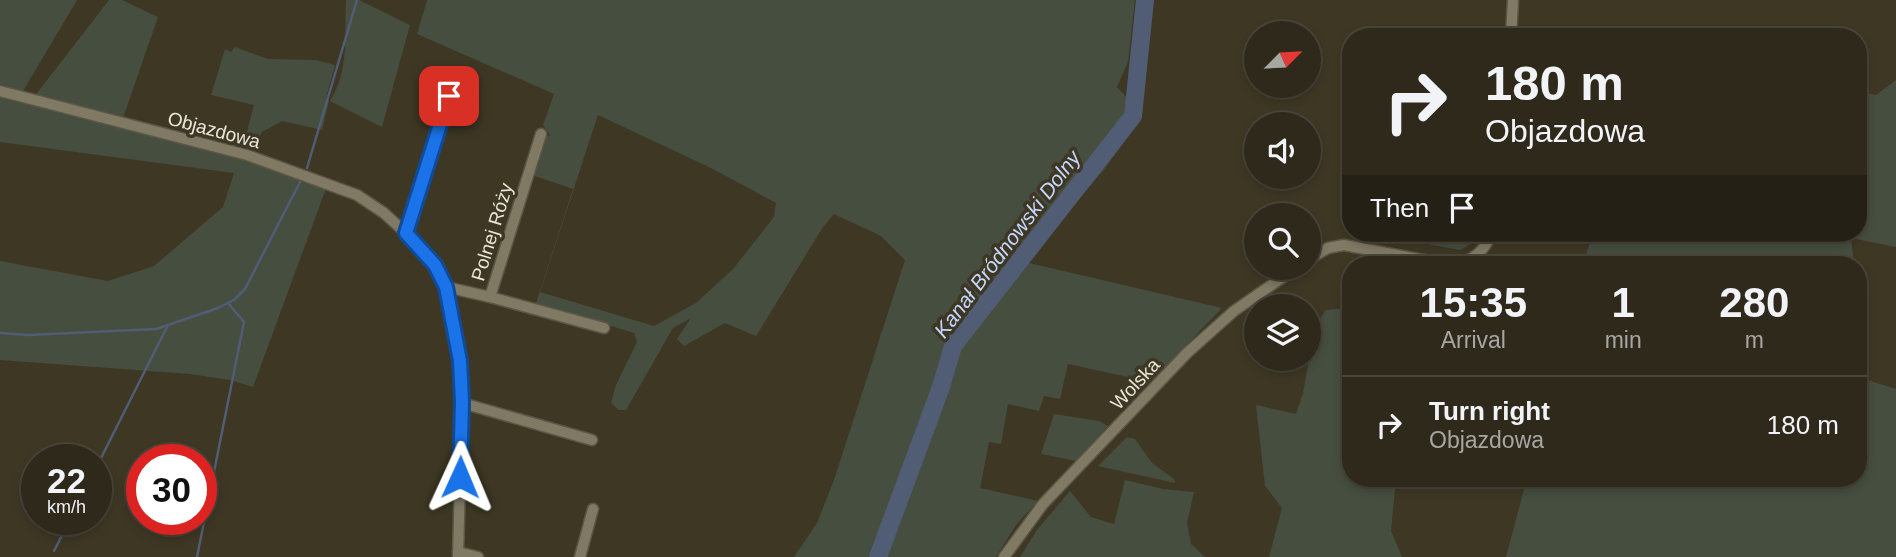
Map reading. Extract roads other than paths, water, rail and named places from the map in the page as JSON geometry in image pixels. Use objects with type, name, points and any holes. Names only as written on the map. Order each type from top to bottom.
[{"type":"street","points":[[1511,28],[1513,0]]},
{"type":"street","name":"Objazdowa","points":[[0,91],[247,155],[357,195],[384,213],[406,233],[435,265],[446,287],[460,361],[462,402],[458,555]]},
{"type":"street","points":[[406,233],[449,96]]},
{"type":"street","name":"Polnej Róży","points":[[446,287],[490,297],[541,134]]},
{"type":"street","points":[[1474,256],[1486,242]]},
{"type":"street","points":[[1321,252],[1344,245],[1402,256]]},
{"type":"street","name":"Wolska","points":[[1004,557],[1044,504],[1194,346],[1234,311],[1279,280]]},
{"type":"street","points":[[490,297],[604,328]]},
{"type":"street","points":[[462,402],[592,440]]},
{"type":"street","points":[[580,557],[593,509]]},
{"type":"street","points":[[458,555],[478,557]]},
{"type":"waterway","points":[[307,168],[357,0]]},
{"type":"waterway","name":"Kanał Bródnowski Dolny","points":[[878,557],[941,387],[953,346],[1133,116],[1145,0]]},
{"type":"waterway","points":[[0,333],[29,335],[156,329],[234,300],[245,289],[300,182]]},
{"type":"waterway","points":[[197,557],[244,322],[228,303]]},
{"type":"waterway","points":[[108,444],[167,327]]},
{"type":"waterway","points":[[54,551],[62,535]]}]
